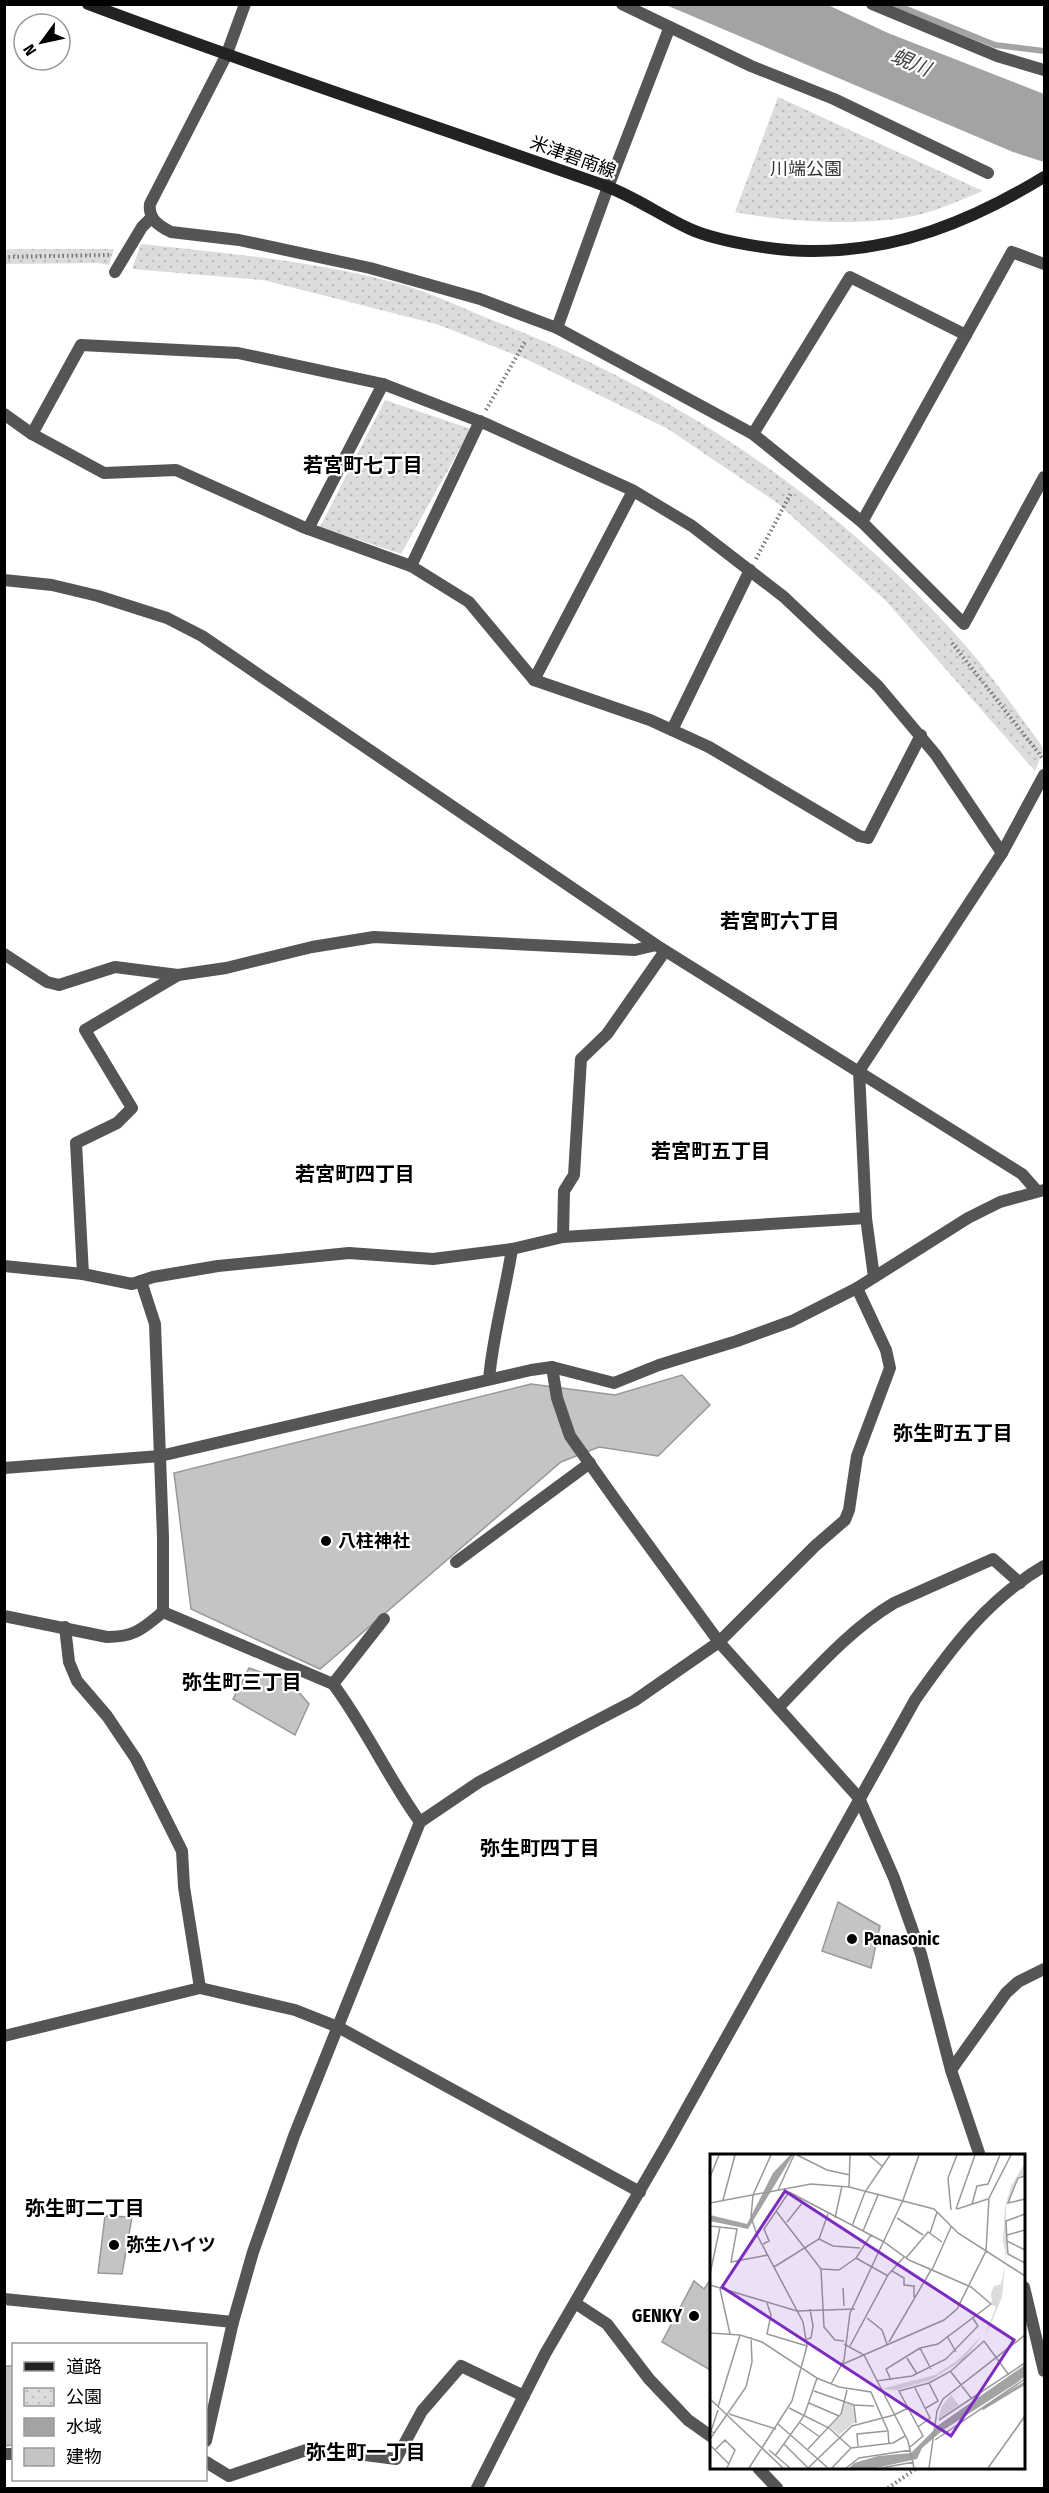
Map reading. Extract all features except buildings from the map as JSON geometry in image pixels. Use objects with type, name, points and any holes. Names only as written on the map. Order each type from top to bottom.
[{"type":"main road","name":"米津碧南線","points":[[88,4],[226,56],[608,187],[692,230],[758,246],[808,251],[865,249],[924,235],[988,210],[1042,178]]},
{"type":"street","points":[[245,4],[226,56],[150,204],[152,217],[171,232],[239,240],[370,268],[480,299],[557,328],[753,434],[862,522],[964,624],[1044,477]]},
{"type":"street","points":[[622,4],[669,29],[751,66],[834,99],[988,173]]},
{"type":"street","points":[[872,4],[997,56],[1044,70]]},
{"type":"street","points":[[557,328],[669,29]]},
{"type":"street","points":[[115,272],[142,227],[152,217]]},
{"type":"street","points":[[862,522],[1012,252],[1044,264]]},
{"type":"street","points":[[753,434],[850,277],[966,335]]},
{"type":"street","points":[[32,434],[81,345],[238,353],[383,384],[480,421],[633,490],[692,526],[784,597],[878,686],[921,735],[1002,853]]},
{"type":"street","points":[[308,529],[383,384]]},
{"type":"street","points":[[4,414],[32,434],[104,473],[176,470],[308,529],[411,566],[468,602],[534,680],[650,720],[709,747],[859,836],[868,838],[921,735]]},
{"type":"street","points":[[411,566],[480,421]]},
{"type":"street","points":[[534,680],[633,490]]},
{"type":"street","points":[[672,730],[750,570]]},
{"type":"street","points":[[4,580],[52,585],[98,596],[167,618],[202,636],[660,948],[1022,1174],[1041,1190]]},
{"type":"street","points":[[874,1277],[866,1218],[859,1071],[1002,853],[1044,775]]},
{"type":"street","points":[[4,954],[47,982],[59,985],[115,967],[178,975],[226,968],[312,947],[374,937],[635,950],[660,948]]},
{"type":"street","points":[[563,1237],[564,1191],[574,1175],[581,1059],[607,1034],[660,948]]},
{"type":"street","points":[[83,1274],[76,1143],[117,1123],[132,1108],[85,1030],[178,975]]},
{"type":"street","points":[[4,1468],[160,1456],[489,1379],[552,1367],[614,1383],[792,1321],[856,1288],[968,1218],[1000,1202],[1041,1190]]},
{"type":"street","points":[[4,1266],[83,1274],[132,1284],[153,1277],[218,1266],[349,1253],[433,1259],[512,1249],[563,1237],[866,1218]]},
{"type":"street","points":[[489,1379],[493,1337],[502,1308],[512,1249]]},
{"type":"street","points":[[141,1281],[155,1324],[163,1612]]},
{"type":"street","points":[[207,2436],[232,2322],[253,2252],[294,2136],[420,1822],[479,1782],[634,1701],[719,1642],[815,1546],[845,1520],[849,1510],[856,1456],[890,1368],[886,1350],[856,1288]]},
{"type":"street","points":[[552,1367],[557,1398],[570,1436],[719,1642],[859,1798],[894,1878],[921,1954],[951,2070],[979,2154]]},
{"type":"street","points":[[456,1563],[590,1463]]},
{"type":"street","points":[[778,1708],[826,1658],[894,1603],[993,1559],[1020,1583]]},
{"type":"street","points":[[478,2488],[524,2396],[575,2303],[640,2192],[915,1700],[950,1650],[982,1612],[1044,1566]]},
{"type":"street","points":[[4,1616],[65,1626],[107,1637],[130,1636],[163,1612]]},
{"type":"street","points":[[163,1612],[333,1684],[347,1703],[394,1785],[420,1822]]},
{"type":"street","points":[[333,1684],[384,1619]]},
{"type":"street","points":[[65,1626],[69,1662],[77,1681],[107,1716],[136,1759],[182,1851],[184,1887],[200,1988]]},
{"type":"street","points":[[951,2070],[1006,1993],[1018,1982],[1044,1969]]},
{"type":"street","points":[[4,2036],[200,1988],[295,2010],[338,2027],[640,2192]]},
{"type":"street","points":[[1025,2295],[1044,2371]]},
{"type":"street","points":[[4,2299],[232,2322]]},
{"type":"street","points":[[575,2303],[607,2324],[649,2379],[688,2420],[710,2436]]},
{"type":"street","points":[[207,2463],[229,2476],[312,2448],[396,2459],[422,2411],[461,2366],[524,2396]]},
{"type":"street","points":[[759,2469],[777,2488]]},
{"type":"path","points":[[4,256],[62,254],[106,256]]},
{"type":"path","points":[[480,421],[526,340]]},
{"type":"path","points":[[750,570],[791,493]]},
{"type":"path","points":[[952,644],[1044,760]]},
{"type":"path","points":[[888,2488],[916,2469]]},
{"type":"green space","name":"川端公園","points":[[778,97],[983,191],[926,213],[875,221],[802,221],[735,212]]},
{"type":"green space","points":[[141,244],[301,263],[365,275],[409,287],[564,350],[690,417],[751,455],[808,498],[864,544],[916,593],[976,658],[1044,749],[1035,771],[886,601],[776,502],[668,429],[526,359],[436,324],[263,280],[132,269]]},
{"type":"green space","points":[[114,249],[109,265],[98,263],[5,264],[5,250]]},
{"type":"green space","points":[[385,400],[471,429],[401,554],[320,527]]},
{"type":"water","name":"蜆川","points":[[666,5],[828,5],[888,33],[1044,94],[1044,162],[1013,152]]},
{"type":"waterway","points":[[894,4],[995,45],[1044,51]]},
{"type":"place","name":"八柱神社","points":[[326,1541]]},
{"type":"place","name":"Panasonic","points":[[852,1939]]},
{"type":"place","name":"弥生ハイツ","points":[[114,2245]]},
{"type":"place","name":"GENKY","points":[[694,2316]]},
{"type":"district","name":"若宮町七丁目","points":[[363,465]]},
{"type":"district","name":"若宮町六丁目","points":[[780,921]]},
{"type":"district","name":"若宮町五丁目","points":[[711,1151]]},
{"type":"district","name":"若宮町四丁目","points":[[355,1174]]},
{"type":"district","name":"弥生町五丁目","points":[[953,1433]]},
{"type":"district","name":"弥生町三丁目","points":[[242,1682]]},
{"type":"district","name":"弥生町四丁目","points":[[540,1848]]},
{"type":"district","name":"弥生町二丁目","points":[[85,2208]]},
{"type":"district","name":"弥生町一丁目","points":[[366,2452]]}]
